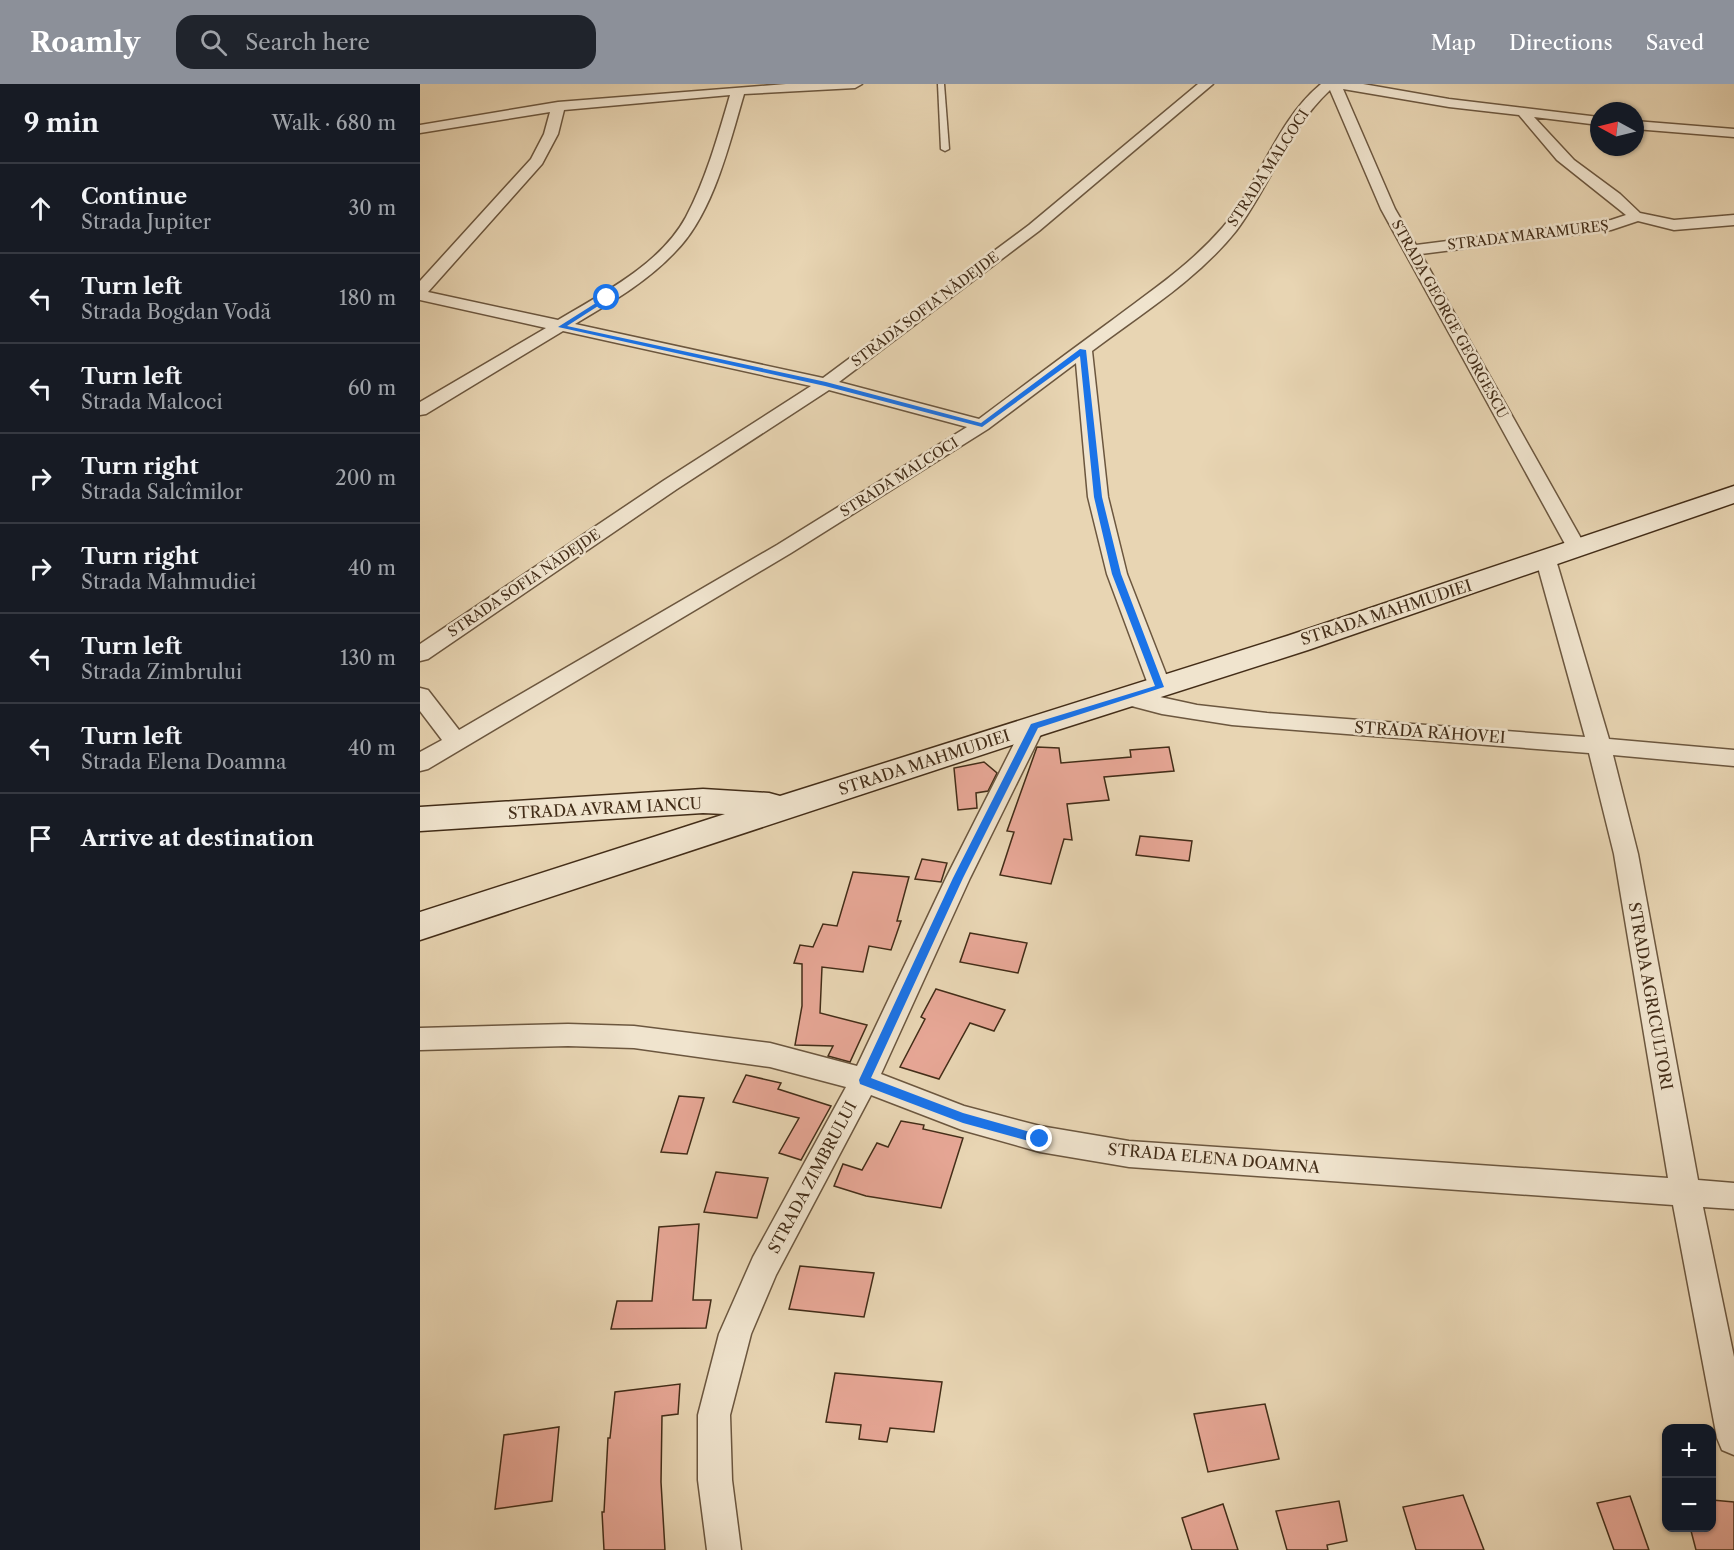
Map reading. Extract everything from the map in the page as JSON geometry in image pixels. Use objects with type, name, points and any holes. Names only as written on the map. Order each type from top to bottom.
[{"type":"main road","name":"STRADA MAHMUDIEI","points":[[420,926],[1034,726],[1128,698],[1546,560],[1734,494]]},
{"type":"main road","name":"STRADA AVRAM IANCU","points":[[420,819],[703,801],[789,806]]},
{"type":"street","points":[[635,99],[637,84]]},
{"type":"street","points":[[420,129],[558,106],[738,91],[756,87],[855,84]]},
{"type":"street","name":"STRADA SOFIA NĂDEJDE","points":[[420,654],[669,485],[826,384],[1035,228],[1206,84]]},
{"type":"street","points":[[1336,84],[1525,114],[1590,120]]},
{"type":"street","name":"STRADA GEORGE GEORGESCU","points":[[1336,84],[1388,209],[1577,549]]},
{"type":"street","name":"STRADA MALCOCI","points":[[420,763],[784,549],[982,425],[1194,267],[1218,242],[1251,197],[1277,150],[1312,99],[1326,87],[1336,84]]},
{"type":"street","points":[[420,410],[561,327],[643,273],[671,248],[693,218],[721,148],[738,91]]},
{"type":"street","points":[[558,106],[551,134],[537,161],[420,293],[561,327],[826,384],[982,425]]},
{"type":"street","name":"STRADA MARAMUREȘ","points":[[1412,250],[1611,225],[1628,221],[1635,216],[1622,202],[1574,167],[1537,130],[1525,114]]},
{"type":"street","points":[[1644,126],[1734,133]]},
{"type":"street","points":[[1635,216],[1674,225],[1734,220]]},
{"type":"street","points":[[1083,350],[1098,497],[1116,574],[1160,687]]},
{"type":"street","name":"STRADA AGRICULTORI","points":[[1546,560],[1599,745],[1626,855],[1685,1192],[1734,1438]]},
{"type":"street","points":[[420,695],[456,742]]},
{"type":"street","name":"STRADA RAHOVEI","points":[[1128,698],[1160,707],[1223,718],[1599,745],[1734,758]]},
{"type":"street","name":"STRADA ZIMBRULUI","points":[[724,1550],[715,1480],[714,1415],[735,1334],[764,1267],[864,1080],[958,878],[1034,726]]},
{"type":"street","name":"STRADA ELENA DOAMNA","points":[[420,1039],[557,1035],[634,1037],[770,1055],[864,1080],[974,1121],[1040,1139],[1129,1154],[1734,1196]]},
{"type":"lane","points":[[941,84],[945,149]]},
{"type":"building","points":[[1037,747],[1059,748],[1061,763],[1131,757],[1130,750],[1169,747],[1174,771],[1104,777],[1109,800],[1067,804],[1072,840],[1064,839],[1051,884],[1000,875],[1014,832],[1007,831]]},
{"type":"building","points":[[984,762],[997,773],[988,791],[976,793],[977,808],[958,810],[954,768]]},
{"type":"building","points":[[1140,836],[1192,841],[1189,861],[1136,855]]},
{"type":"building","points":[[922,859],[947,863],[941,882],[915,879]]},
{"type":"building","points":[[853,872],[909,877],[897,921],[901,921],[891,950],[869,946],[863,972],[822,967],[820,1013],[867,1025],[850,1062],[828,1056],[833,1046],[795,1045],[802,1006],[802,964],[794,963],[800,945],[813,947],[823,924],[837,926]]},
{"type":"building","points":[[970,933],[1027,943],[1018,973],[960,962]]},
{"type":"building","points":[[936,989],[1005,1010],[994,1031],[970,1023],[939,1079],[900,1067],[925,1019],[921,1017]]},
{"type":"building","points":[[746,1075],[781,1083],[778,1089],[831,1106],[801,1160],[779,1153],[799,1118],[733,1102]]},
{"type":"building","points":[[679,1096],[704,1098],[687,1154],[661,1152]]},
{"type":"building","points":[[901,1121],[924,1125],[923,1129],[963,1138],[941,1208],[866,1196],[834,1186],[843,1164],[862,1170],[877,1143],[888,1147]]},
{"type":"building","points":[[716,1172],[768,1178],[757,1218],[704,1212]]},
{"type":"building","points":[[699,1224],[693,1300],[711,1300],[706,1328],[611,1329],[617,1301],[652,1301],[659,1227]]},
{"type":"building","points":[[800,1266],[874,1273],[864,1317],[789,1309]]},
{"type":"building","points":[[835,1373],[942,1382],[934,1432],[890,1428],[887,1442],[859,1439],[861,1425],[826,1422]]},
{"type":"building","points":[[680,1384],[678,1414],[662,1416],[661,1482],[665,1550],[604,1550],[602,1512],[604,1512],[608,1438],[610,1438],[615,1392]]},
{"type":"building","points":[[1265,1404],[1279,1459],[1208,1472],[1194,1414]]},
{"type":"building","points":[[559,1427],[552,1501],[495,1509],[504,1435]]},
{"type":"building","points":[[1463,1495],[1484,1550],[1416,1550],[1403,1507]]},
{"type":"building","points":[[1630,1496],[1649,1550],[1614,1550],[1597,1503]]},
{"type":"building","points":[[1716,1500],[1734,1502],[1734,1550],[1696,1550],[1691,1532],[1716,1532]]},
{"type":"building","points":[[1339,1501],[1347,1541],[1327,1545],[1328,1550],[1287,1550],[1276,1511]]},
{"type":"building","points":[[1223,1504],[1238,1550],[1192,1550],[1182,1518]]},
{"type":"route","points":[[607,298],[561,327],[826,384],[982,425],[1083,350],[1098,497],[1116,574],[1160,687],[1034,726],[958,878],[864,1080],[963,1118],[1040,1139]]}]
